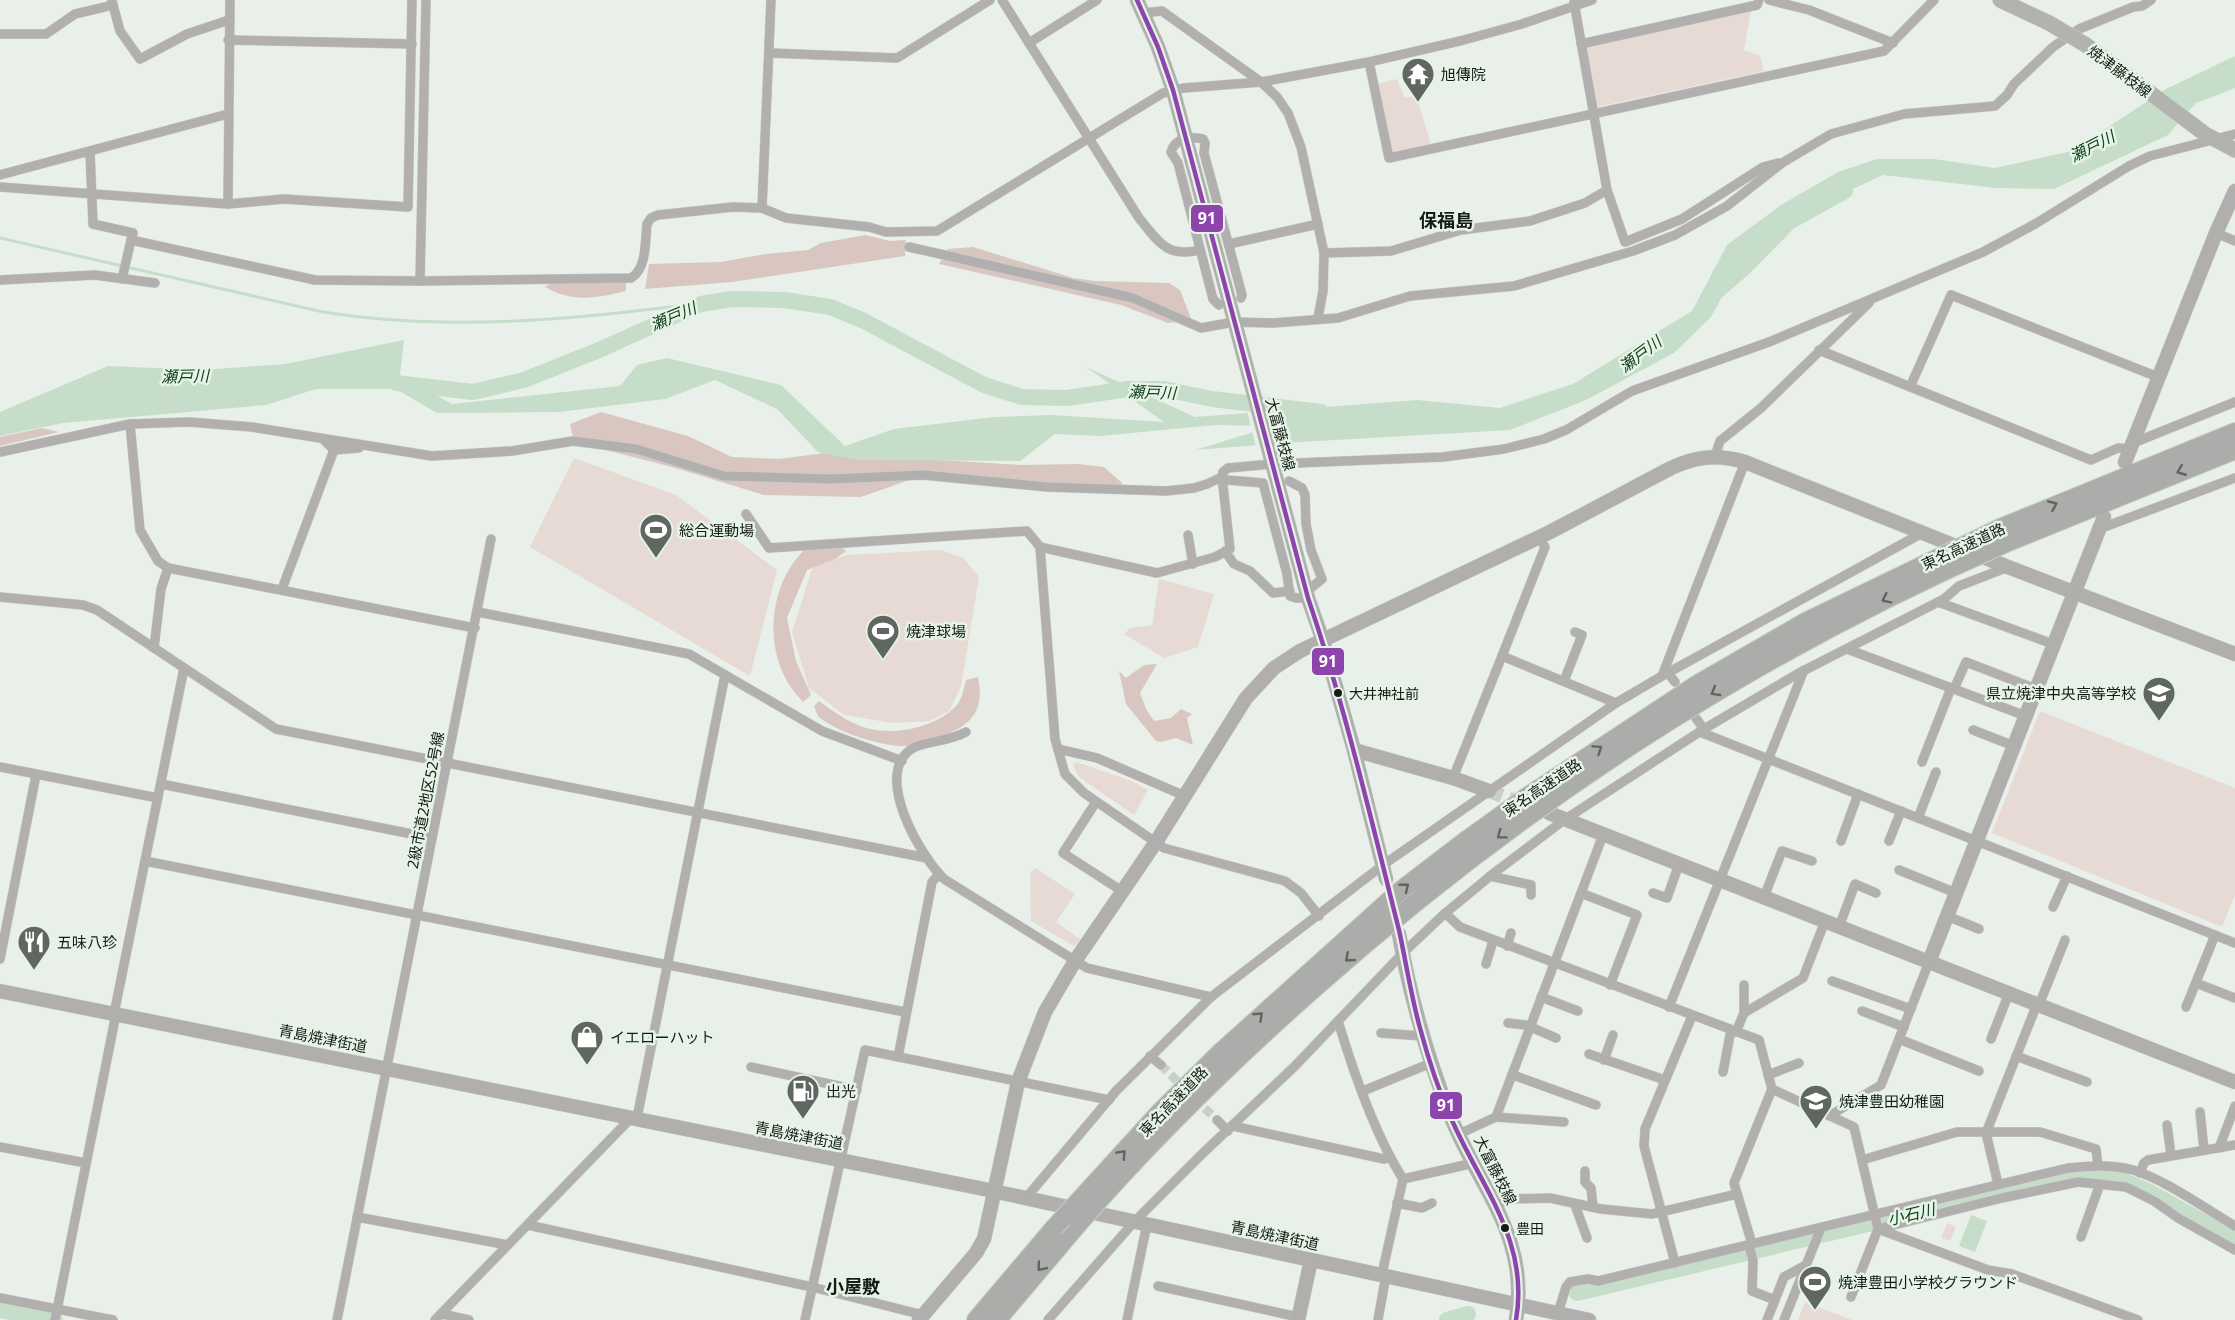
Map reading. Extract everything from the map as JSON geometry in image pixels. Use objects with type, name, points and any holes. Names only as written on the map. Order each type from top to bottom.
[{"type":"highway","name":"東名高速道路","points":[[976,1320],[1054,1228],[1159,1113],[1221,1051],[1400,891],[1525,798],[1696,685],[1808,621],[2235,432]]},
{"type":"highway","name":"東名高速道路","points":[[997,1320],[1079,1223],[1160,1135],[1268,1029],[1371,939],[1537,808],[1649,733],[1785,651],[1939,573],[2003,536],[2235,450]]},
{"type":"main road","name":"焼津藤枝線","points":[[2000,0],[2049,23],[2086,45],[2210,137],[2235,150]]},
{"type":"street","points":[[228,204],[230,0]]},
{"type":"street","points":[[0,188],[228,204],[284,199],[408,207],[412,0]]},
{"type":"street","points":[[420,281],[426,0]]},
{"type":"street","points":[[762,208],[771,0]]},
{"type":"street","points":[[770,53],[897,58],[990,0]]},
{"type":"street","points":[[1002,0],[1139,218],[1161,244],[1177,253],[1200,250]]},
{"type":"street","points":[[1029,43],[1097,0]]},
{"type":"street","points":[[131,240],[315,279],[420,281],[631,278],[642,267],[647,224],[658,214],[733,207],[762,208],[786,218],[886,232],[937,231],[1163,93],[1173,90],[1261,82],[1369,62],[1481,35],[1574,3],[1592,0]]},
{"type":"street","points":[[1581,44],[1757,5],[1759,0]]},
{"type":"street","points":[[1769,0],[1809,10],[1893,43]]},
{"type":"street","points":[[1369,62],[1389,158],[1884,51],[1934,0]]},
{"type":"street","points":[[909,247],[1133,298],[1201,328],[1338,318],[1410,296],[1514,286],[1633,251],[1675,235],[1727,206],[1782,163],[1831,134],[1904,114],[1995,106],[2007,95],[2014,84],[2053,47],[2079,28],[2133,7],[2142,6],[2151,0]]},
{"type":"street","points":[[0,34],[46,34],[75,14],[113,3],[120,31],[140,59],[187,34],[229,20]]},
{"type":"street","points":[[1574,3],[1607,190],[1625,242],[1682,219],[1763,167],[1782,163]]},
{"type":"street","points":[[1140,6],[1162,11],[1261,82],[1277,97],[1288,113],[1301,147],[1324,253],[1323,291],[1318,318]]},
{"type":"street","name":"大富藤枝線","points":[[1140,6],[1173,90],[1307,595],[1323,641],[1354,750],[1386,879]]},
{"type":"street","points":[[228,40],[412,44]]},
{"type":"street","points":[[0,175],[228,114]]},
{"type":"street","points":[[1040,547],[1090,557],[1148,573],[1193,564],[1230,549],[1222,477],[1227,468],[1272,460],[1443,457],[1504,449],[1544,439],[1575,425],[1632,391],[1770,342],[1983,252],[2150,156],[2210,137],[2235,134]]},
{"type":"street","points":[[1219,305],[1213,299],[1178,163],[1170,152],[1176,143],[1185,138],[1203,139],[1205,143],[1204,153],[1241,298]]},
{"type":"street","points":[[90,152],[93,224],[133,233],[122,279]]},
{"type":"street","points":[[1324,253],[1391,251],[1461,230],[1530,221],[1585,203],[1607,190]]},
{"type":"street","points":[[2129,451],[2216,232],[2235,191]]},
{"type":"street","points":[[1229,244],[1318,224]]},
{"type":"street","points":[[2216,232],[2235,241]]},
{"type":"street","points":[[0,280],[95,275],[155,283]]},
{"type":"street","points":[[1910,387],[1951,294],[2158,378]]},
{"type":"street","points":[[1715,456],[1720,441],[1761,408],[1875,297]]},
{"type":"street","points":[[1819,350],[2091,460],[2118,448],[2129,451],[2235,402]]},
{"type":"street","points":[[0,452],[130,424],[189,423],[242,426],[432,456],[512,451],[573,441],[636,449],[724,476],[831,479],[923,475],[1048,487],[1166,491],[1194,488],[1222,477],[1232,481],[1263,483],[1290,596],[1296,598],[1307,595],[1322,579],[1311,550],[1306,524],[1305,495],[1302,488],[1289,481]]},
{"type":"street","points":[[130,424],[140,530],[158,561],[168,567],[475,628]]},
{"type":"street","points":[[323,439],[334,450],[359,448],[363,445]]},
{"type":"street","points":[[282,589],[334,450]]},
{"type":"street","points":[[528,1225],[812,1287],[921,1317],[981,1246],[984,1239],[1018,1082],[1045,1012],[1075,961],[1156,842],[1246,698],[1261,680],[1288,658],[1539,537],[1671,468],[1698,458],[1728,457],[1745,462],[2008,567],[2235,654]]},
{"type":"street","points":[[1665,674],[1745,462]]},
{"type":"street","points":[[1828,1116],[1881,1085],[2102,523],[2235,478]]},
{"type":"street","points":[[746,514],[769,548],[1027,531],[1040,547],[1055,739],[1065,774],[1096,802],[1164,848],[1284,881],[1301,893],[1319,916]]},
{"type":"street","points":[[1026,1198],[1108,1100],[1211,997],[1383,865],[1616,703],[1924,532]]},
{"type":"street","points":[[1188,535],[1193,564]]},
{"type":"street","points":[[1453,778],[1545,547],[1539,537]]},
{"type":"street","name":"2級市道2地区52号線","points":[[337,1320],[491,539]]},
{"type":"street","points":[[1225,551],[1234,564],[1250,572],[1273,593],[1290,591]]},
{"type":"street","points":[[154,648],[161,589],[168,567]]},
{"type":"street","points":[[1048,1320],[1201,1155],[1231,1129],[1403,953],[1445,913],[1490,876],[1564,820],[1702,730],[1804,670],[1938,602],[1959,586],[2008,567]]},
{"type":"street","points":[[0,597],[83,605],[97,610],[276,729],[927,858]]},
{"type":"street","points":[[1938,602],[2053,644]]},
{"type":"street","points":[[478,612],[689,654],[822,731],[902,761]]},
{"type":"street","points":[[1564,681],[1582,635],[1575,632]]},
{"type":"street","points":[[1847,649],[2026,716]]},
{"type":"street","points":[[1502,656],[1616,703]]},
{"type":"street","points":[[1922,762],[1952,688],[1966,662],[2036,689]]},
{"type":"street","points":[[55,1320],[184,668]]},
{"type":"street","points":[[1669,1007],[1804,670]]},
{"type":"street","points":[[1665,674],[1675,682]]},
{"type":"street","points":[[439,1317],[634,1118],[725,675]]},
{"type":"street","points":[[1695,717],[1702,730],[1769,759],[2235,943]]},
{"type":"street","points":[[1973,730],[2014,746]]},
{"type":"street","points":[[966,732],[954,739],[914,747],[902,761],[897,774],[899,803],[927,858],[939,874],[1087,968],[1211,997]]},
{"type":"street","points":[[1058,749],[1097,758],[1185,796]]},
{"type":"street","points":[[1354,750],[1453,778],[1489,791]]},
{"type":"street","points":[[0,767],[158,798]]},
{"type":"street","points":[[1918,818],[1936,772]]},
{"type":"street","points":[[0,959],[36,775]]},
{"type":"street","points":[[160,784],[432,838]]},
{"type":"street","points":[[1840,842],[1858,794]]},
{"type":"street","points":[[1096,802],[1063,853],[1122,891]]},
{"type":"street","points":[[1889,841],[1901,811]]},
{"type":"street","points":[[1549,813],[2235,1082]]},
{"type":"street","points":[[1496,1117],[1514,1075],[1553,964],[1603,835]]},
{"type":"street","points":[[1764,897],[1782,851],[1812,861]]},
{"type":"street","points":[[145,861],[905,1012]]},
{"type":"street","points":[[1653,892],[1667,898],[1679,864]]},
{"type":"street","points":[[1899,870],[1956,893]]},
{"type":"street","points":[[898,1057],[932,882],[939,874]]},
{"type":"street","points":[[1490,876],[1531,885],[1531,895]]},
{"type":"street","points":[[2054,907],[2067,876]]},
{"type":"street","points":[[1839,927],[1855,884],[1876,892]]},
{"type":"street","points":[[1581,892],[1637,915],[1610,985]]},
{"type":"street","points":[[1445,913],[1460,927],[1493,941],[1759,1040],[1772,1089],[1734,1183],[1751,1244],[1752,1291],[1775,1300]]},
{"type":"street","points":[[1947,916],[1979,929]]},
{"type":"street","points":[[1744,1012],[1803,978],[1825,921]]},
{"type":"street","points":[[1508,946],[1511,933]]},
{"type":"street","name":"大富藤枝線","points":[[1399,934],[1422,1035],[1450,1117],[1497,1206],[1515,1253],[1519,1304],[1516,1320]]},
{"type":"street","points":[[2186,1008],[2215,935]]},
{"type":"street","points":[[1998,1184],[1986,1133],[2065,940]]},
{"type":"street","points":[[1486,964],[1493,941]]},
{"type":"street","points":[[1832,981],[1911,1009]]},
{"type":"street","points":[[2196,983],[2235,998]]},
{"type":"street","points":[[1723,1072],[1734,1031],[1744,1012],[1744,985]]},
{"type":"street","name":"青島焼津街道","points":[[0,991],[387,1067],[1026,1198],[1589,1320]]},
{"type":"street","points":[[1991,1039],[2008,993]]},
{"type":"street","points":[[1541,997],[1578,1011]]},
{"type":"street","points":[[1862,1011],[1904,1027]]},
{"type":"street","points":[[1675,1263],[1644,1146],[1645,1129],[1692,1016]]},
{"type":"street","points":[[1338,1021],[1347,1052],[1389,1157],[1403,1179],[1384,1274],[1378,1320]]},
{"type":"street","points":[[1508,1023],[1556,1038]]},
{"type":"street","points":[[1381,1033],[1422,1035]]},
{"type":"street","points":[[1604,1060],[1613,1035]]},
{"type":"street","points":[[1899,1039],[1979,1071]]},
{"type":"street","points":[[805,1320],[865,1050],[1108,1100]]},
{"type":"street","points":[[1589,1054],[1665,1080]]},
{"type":"street","points":[[1150,1056],[1161,1065]]},
{"type":"street","points":[[2016,1056],[2087,1082]]},
{"type":"street","points":[[1363,1091],[1431,1063]]},
{"type":"street","points":[[1768,1075],[1799,1063]]},
{"type":"street","points":[[752,1067],[857,1090]]},
{"type":"street","points":[[1514,1075],[1596,1105]]},
{"type":"street","points":[[1772,1089],[1854,1127],[1878,1229],[1851,1297]]},
{"type":"street","points":[[2219,1148],[2235,1106]]},
{"type":"street","points":[[2200,1113],[2204,1150]]},
{"type":"street","points":[[1459,1134],[1496,1117],[1564,1122]]},
{"type":"street","points":[[1217,1120],[1231,1129],[1384,1159],[1389,1157]]},
{"type":"street","points":[[2167,1125],[2170,1155]]},
{"type":"street","points":[[1862,1160],[1957,1132],[2040,1132],[2096,1149],[2098,1166]]},
{"type":"street","points":[[2140,1173],[2144,1163],[2148,1160],[2235,1145]]},
{"type":"street","points":[[0,1147],[86,1163]]},
{"type":"street","points":[[1403,1179],[1474,1163]]},
{"type":"street","points":[[1558,1313],[1566,1287],[1570,1282],[1588,1279],[1598,1281],[2068,1168],[2098,1166],[2133,1170],[2235,1226]]},
{"type":"street","points":[[1585,1171],[1585,1182],[1591,1188],[1593,1206]]},
{"type":"street","points":[[1878,1229],[2078,1182],[2126,1187],[2235,1250]]},
{"type":"street","points":[[2081,1237],[2100,1184]]},
{"type":"street","points":[[1497,1206],[1510,1199],[1550,1198],[1575,1205],[1652,1214],[1737,1194]]},
{"type":"street","points":[[1397,1203],[1422,1208],[1432,1203]]},
{"type":"street","points":[[1575,1205],[1587,1238]]},
{"type":"street","points":[[357,1217],[508,1245]]},
{"type":"street","points":[[1127,1320],[1140,1223]]},
{"type":"street","points":[[1784,1320],[1821,1228]]},
{"type":"street","points":[[1878,1229],[1988,1270],[2012,1274],[2112,1316],[2138,1320]]},
{"type":"street","points":[[1158,1286],[1298,1319],[1311,1260]]},
{"type":"street","points":[[1767,1320],[1784,1277],[1806,1265]]},
{"type":"street","points":[[0,1298],[113,1320]]},
{"type":"street","points":[[439,1317],[470,1320]]},
{"type":"shaded area","points":[[1751,10],[1744,50],[1760,56],[1764,71],[1597,107],[1587,48]]},
{"type":"shaded area","points":[[1397,79],[1404,97],[1416,96],[1431,144],[1391,153],[1376,84]]},
{"type":"shaded area","points":[[865,235],[890,241],[906,240],[905,256],[732,282],[645,289],[649,264],[721,262],[808,250],[821,243]]},
{"type":"shaded area","points":[[973,247],[1073,278],[1095,281],[1169,283],[1180,290],[1192,321],[1168,323],[1121,305],[939,264],[948,249]]},
{"type":"shaded area","points":[[626,278],[626,291],[605,296],[575,297],[545,287],[558,279]]},
{"type":"shaded area","points":[[601,412],[688,436],[732,457],[779,459],[825,453],[1022,465],[1078,464],[1104,467],[1122,483],[1120,487],[915,478],[861,497],[764,495],[672,467],[574,442],[570,424]]},
{"type":"shaded area","points":[[42,428],[59,432],[0,446],[0,437]]},
{"type":"shaded area","name":"総合運動場","points":[[574,458],[676,495],[777,570],[750,676],[530,547]]},
{"type":"shaded area","points":[[840,545],[846,551],[835,559],[807,570],[787,618],[796,661],[811,695],[803,702],[793,691],[780,667],[774,632],[774,614],[778,596],[784,579],[804,550]]},
{"type":"shaded area","name":"焼津球場","points":[[941,550],[963,558],[979,577],[961,687],[949,711],[929,721],[893,723],[844,715],[809,688],[792,632],[813,566],[847,555]]},
{"type":"shaded area","points":[[1159,579],[1214,594],[1198,647],[1164,658],[1124,634],[1130,628],[1152,625]]},
{"type":"shaded area","points":[[1157,664],[1140,693],[1146,709],[1154,721],[1171,718],[1181,709],[1192,714],[1187,718],[1193,745],[1176,738],[1156,741],[1126,704],[1119,671],[1126,678],[1144,665]]},
{"type":"shaded area","points":[[978,677],[979,701],[976,710],[965,725],[946,735],[914,745],[897,746],[874,742],[850,734],[820,718],[814,706],[819,701],[851,722],[863,727],[874,730],[900,731],[925,725],[947,714],[960,700],[966,680]]},
{"type":"shaded area","points":[[2040,711],[2235,788],[2235,895],[2222,927],[1992,833]]},
{"type":"shaded area","points":[[1076,762],[1129,780],[1148,790],[1134,815],[1079,777],[1073,765]]},
{"type":"shaded area","points":[[1035,868],[1075,894],[1056,922],[1081,940],[1074,946],[1031,921],[1030,873]]},
{"type":"shaded area","points":[[1947,1223],[1956,1227],[1950,1241],[1941,1238]]},
{"type":"shaded area","name":"焼津豊田小学校グラウンド","points":[[1805,1302],[1852,1320],[1798,1320]]},
{"type":"water","points":[[2235,56],[2235,88],[2196,103],[2168,135],[2054,189],[1996,188],[1883,175],[1780,223],[1744,257],[1711,317],[1674,353],[1586,400],[1510,430],[1195,450],[1274,426],[1215,425],[1100,436],[1055,434],[1020,461],[856,460],[818,452],[777,409],[715,380],[665,399],[559,412],[437,413],[396,389],[316,389],[266,405],[63,423],[0,436],[0,412],[108,366],[202,370],[285,364],[404,340],[400,375],[452,404],[620,386],[637,365],[667,358],[781,385],[845,446],[894,429],[994,417],[1051,415],[1164,422],[1086,367],[1195,417],[1417,400],[1500,408],[1573,384],[1692,311],[1727,245],[1781,205],[1838,172],[1877,159],[1934,159],[1995,168],[2072,151],[2166,89]]},
{"type":"water","points":[[1971,1215],[1987,1221],[1975,1252],[1959,1246]]},
{"type":"pier","points":[[1268,409],[1278,446],[1256,448],[1252,430],[1257,428],[1251,428],[1247,410]]},
{"type":"waterway","name":"瀬戸川","points":[[1715,293],[1745,267],[1789,222],[1845,191]]},
{"type":"waterway","points":[[0,238],[323,312],[356,317],[422,322],[521,321],[701,304]]},
{"type":"waterway","name":"瀬戸川","points":[[396,383],[473,392],[524,380],[599,350],[701,304],[732,299],[785,300],[830,307],[862,320],[984,385],[1022,397],[1067,398],[1128,389],[1164,389],[1212,399],[1321,412]]},
{"type":"waterway","name":"小石川","points":[[1577,1293],[2071,1176],[2096,1176],[2124,1181],[2148,1191],[2235,1240]]},
{"type":"waterway","name":"小石川","points":[[0,1310],[55,1320]]},
{"type":"waterway","name":"小石川","points":[[1447,1320],[1468,1314]]},
{"type":"tunnel","points":[[1489,791],[1526,805]]},
{"type":"tunnel","points":[[1161,1065],[1185,1089]]},
{"type":"tunnel","points":[[1195,1099],[1217,1120]]},
{"type":"transit line","name":"91","points":[[1137,0],[1158,47],[1173,90],[1308,598],[1357,763],[1399,930],[1426,1051],[1451,1118],[1500,1214],[1509,1239],[1516,1264],[1518,1291],[1516,1320]]},
{"type":"place","name":"旭傳院","points":[[1418,103]]},
{"type":"place","name":"総合運動場","points":[[656,559]]},
{"type":"place","name":"焼津球場","points":[[883,660]]},
{"type":"place","name":"大井神社前","points":[[1338,693]]},
{"type":"place","name":"県立焼津中央高等学校","points":[[2159,722]]},
{"type":"place","name":"五味八珍","points":[[34,971]]},
{"type":"place","name":"イエローハット","points":[[587,1066]]},
{"type":"place","name":"出光","points":[[803,1120]]},
{"type":"place","name":"焼津豊田幼稚園","points":[[1816,1130]]},
{"type":"place","name":"豊田","points":[[1505,1228]]},
{"type":"place","name":"焼津豊田小学校グラウンド","points":[[1815,1311]]},
{"type":"district","name":"保福島","points":[[1446,220]]},
{"type":"district","name":"小屋敷","points":[[853,1286]]}]
